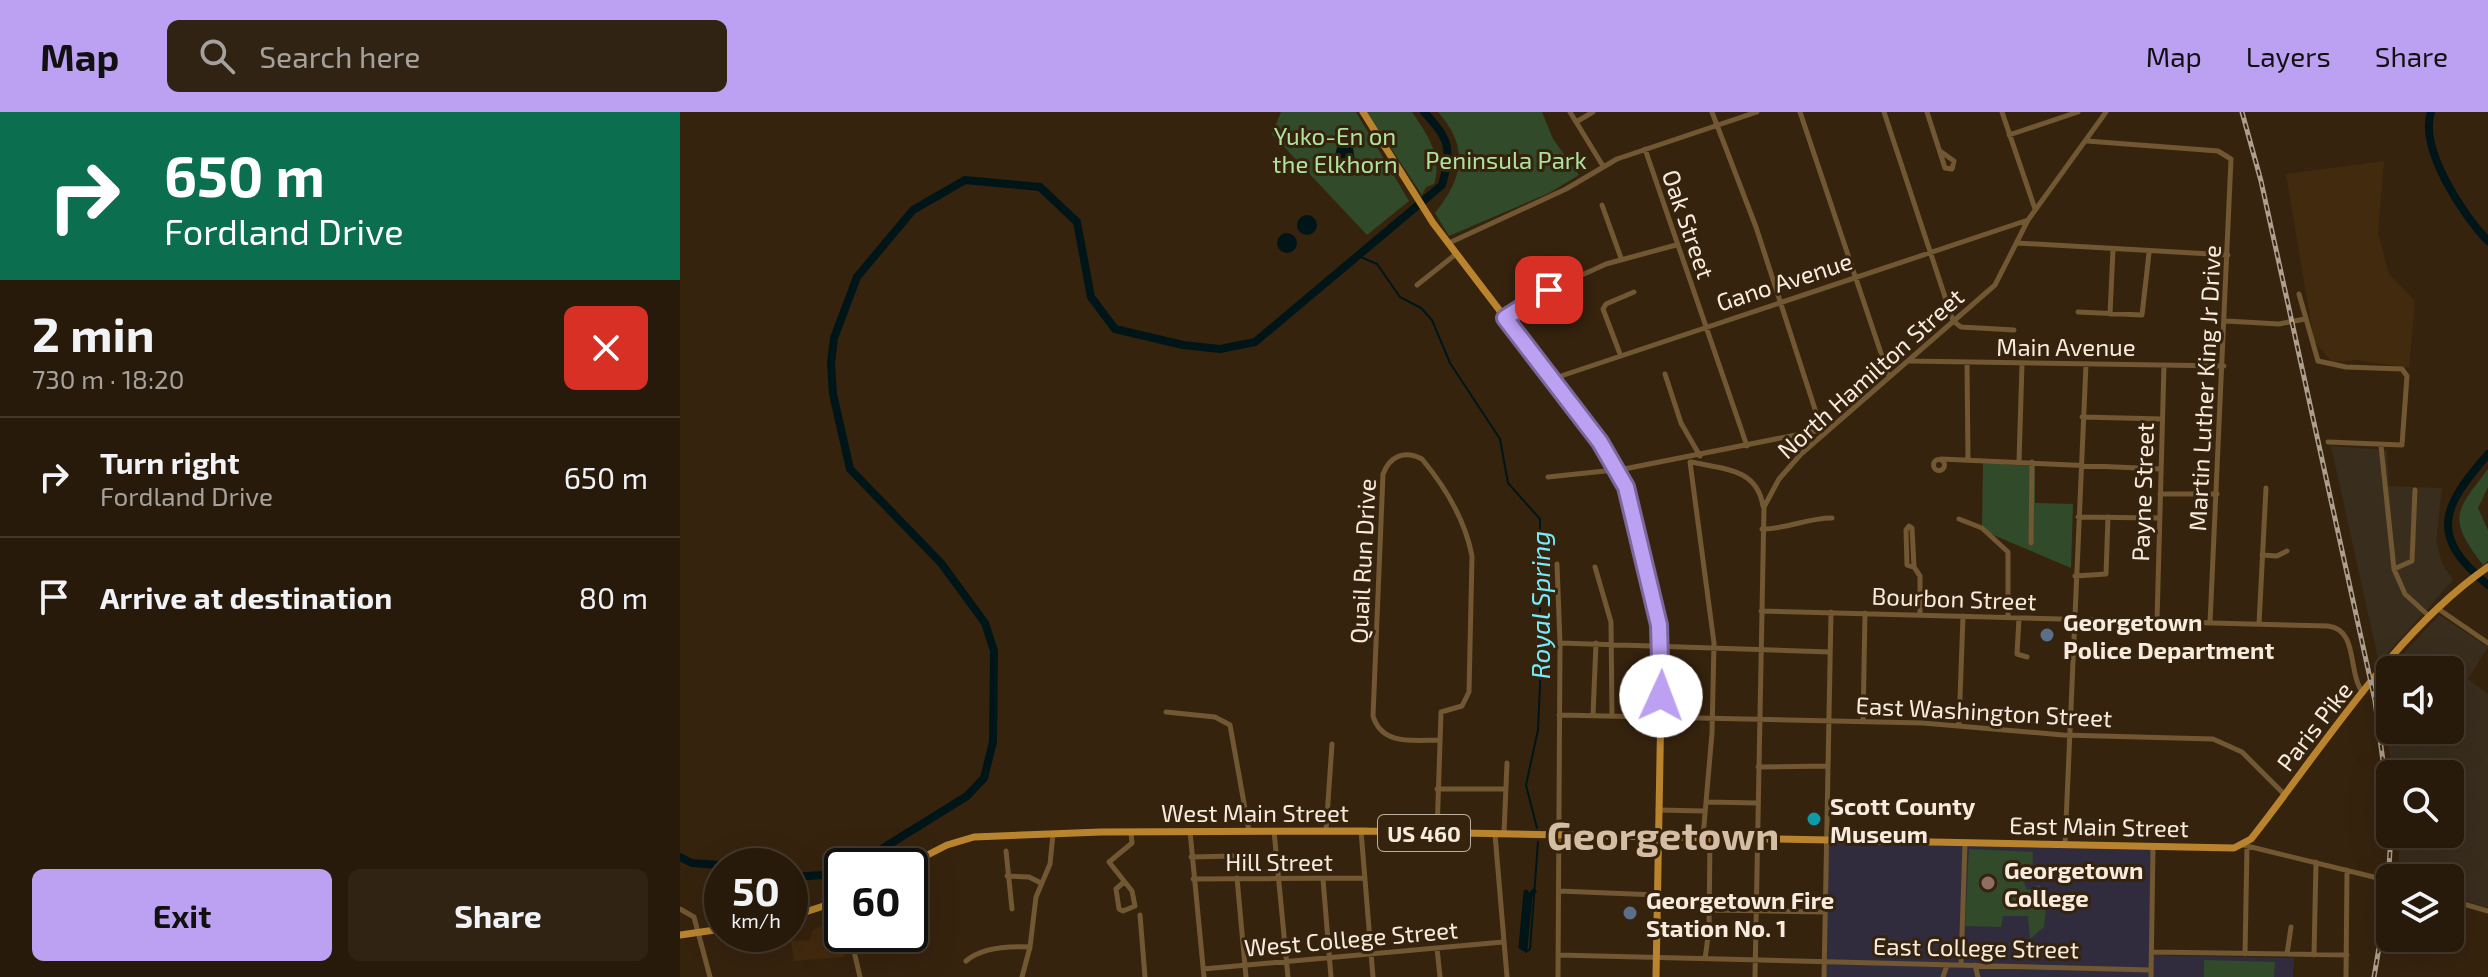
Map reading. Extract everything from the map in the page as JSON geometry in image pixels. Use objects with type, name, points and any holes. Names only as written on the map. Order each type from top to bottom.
[{"type":"main road","points":[[1363,112],[1412,193],[1618,470],[1631,502],[1662,646],[1656,977]]},
{"type":"main road","name":"Paris Pike","points":[[2245,846],[2429,616],[2488,567]]},
{"type":"main road","name":"West Main Street","points":[[928,856],[963,840],[1053,833],[1361,831],[1658,837]]},
{"type":"main road","name":"East Main Street","points":[[1658,837],[2219,849],[2245,846]]},
{"type":"main road","points":[[680,935],[704,931]]},
{"type":"street","points":[[1570,112],[1603,166]]},
{"type":"street","points":[[1576,122],[1593,112]]},
{"type":"street","points":[[1548,477],[1618,470],[1822,432],[1747,203],[1712,112]]},
{"type":"street","points":[[1448,243],[1554,195],[1603,166],[1757,112]]},
{"type":"street","points":[[1800,112],[1889,377]]},
{"type":"street","points":[[1884,112],[1953,321],[1961,327],[2014,330]]},
{"type":"street","points":[[1927,112],[1940,151]]},
{"type":"street","points":[[2002,112],[2035,210]]},
{"type":"street","points":[[2009,135],[2078,112]]},
{"type":"street","name":"North Hamilton Street","points":[[1755,977],[1764,507],[1771,491],[1822,432],[1995,285],[2028,220],[2106,112]]},
{"type":"street","name":"Martin Luther King Jr Drive","points":[[2086,141],[2218,151],[2229,155],[2232,171],[2226,321],[2210,623]]},
{"type":"street","name":"Oak Street","points":[[1645,149],[1747,446]]},
{"type":"street","points":[[1602,205],[1621,258]]},
{"type":"street","name":"Gano Avenue","points":[[1551,380],[1620,354],[2028,220]]},
{"type":"street","points":[[2017,243],[2228,255]]},
{"type":"street","points":[[1505,318],[1549,290],[1621,258],[1676,245]]},
{"type":"street","points":[[2110,314],[2113,250]]},
{"type":"street","points":[[2078,312],[2142,315],[2149,252]]},
{"type":"street","points":[[1417,285],[1456,254]]},
{"type":"street","points":[[1620,354],[1603,309],[1606,304],[1634,292]]},
{"type":"street","points":[[2299,294],[2315,358],[2329,365],[2406,372],[2404,443],[2381,446],[2328,442]]},
{"type":"street","points":[[2226,321],[2287,323],[2303,319]]},
{"type":"street","name":"Main Avenue","points":[[1908,361],[2224,366]]},
{"type":"street","points":[[1967,363],[1968,459]]},
{"type":"street","points":[[2019,462],[2022,364]]},
{"type":"street","points":[[2065,846],[2079,465],[2086,364]]},
{"type":"street","name":"Payne Street","points":[[2157,621],[2164,365]]},
{"type":"street","points":[[1665,374],[1681,423],[1700,456]]},
{"type":"street","points":[[2082,417],[2162,419]]},
{"type":"street","points":[[2381,446],[2394,569],[2405,594],[2429,616]]},
{"type":"street","name":"Quail Run Drive","points":[[1404,454],[1422,459],[1452,501],[1468,535],[1472,556],[1469,692],[1462,706],[1441,712],[1439,740],[1391,738],[1379,729],[1373,716],[1383,474],[1389,462],[1404,454]]},
{"type":"street","points":[[1682,459],[1734,472],[1771,491]]},
{"type":"street","points":[[1941,459],[2161,469]]},
{"type":"street","points":[[1690,462],[1714,648],[1708,802],[1704,811],[1709,910],[1705,959]]},
{"type":"street","points":[[2031,543],[2032,462]]},
{"type":"street","points":[[1758,485],[1764,507]]},
{"type":"street","points":[[2259,624],[2266,488]]},
{"type":"street","points":[[2394,569],[2412,561],[2415,490]]},
{"type":"street","points":[[2160,494],[2217,494]]},
{"type":"street","points":[[2078,517],[2159,518]]},
{"type":"street","points":[[2075,576],[2106,574],[2108,517]]},
{"type":"street","points":[[1762,529],[1786,529],[1803,519],[1832,518]]},
{"type":"street","points":[[1959,519],[1982,528],[2008,552],[2008,617]]},
{"type":"street","points":[[1914,567],[1907,565],[1905,558],[1906,530],[1909,526],[1912,528],[1914,567],[1920,576],[1920,615]]},
{"type":"street","points":[[2262,555],[2277,556],[2287,551]]},
{"type":"street","points":[[1557,564],[1560,643],[1558,977]]},
{"type":"street","points":[[1595,567],[1611,622],[1612,716]]},
{"type":"street","points":[[2437,608],[2488,643]]},
{"type":"street","name":"Bourbon Street","points":[[1761,611],[2337,627],[2347,635],[2355,678],[2364,694]]},
{"type":"street","points":[[1824,977],[1831,612]]},
{"type":"street","points":[[1863,722],[1865,613]]},
{"type":"street","points":[[1959,725],[1963,616]]},
{"type":"street","points":[[2019,618],[2017,654],[2027,657]]},
{"type":"street","points":[[1560,643],[1830,652]]},
{"type":"street","points":[[1593,715],[1596,643]]},
{"type":"street","points":[[1166,712],[1215,717],[1230,725],[1249,831]]},
{"type":"street","name":"East Washington Street","points":[[1559,715],[1959,725],[2068,735],[2220,741],[2242,752],[2285,795]]},
{"type":"street","points":[[1437,833],[1439,740]]},
{"type":"street","points":[[1326,831],[1332,744]]},
{"type":"street","points":[[1507,763],[1499,834],[1507,977]]},
{"type":"street","points":[[1758,767],[1828,766]]},
{"type":"street","points":[[1437,789],[1506,789]]},
{"type":"street","points":[[1708,802],[1757,803]]},
{"type":"street","points":[[1658,810],[1704,811]]},
{"type":"street","points":[[1190,831],[1204,977]]},
{"type":"street","points":[[1274,831],[1288,977]]},
{"type":"street","points":[[1361,831],[1373,977]]},
{"type":"street","points":[[1022,977],[1030,947],[1039,882],[1050,864],[1053,833]]},
{"type":"street","points":[[1124,882],[1116,889],[1119,909],[1123,911],[1133,909],[1136,902],[1124,882],[1109,862],[1132,843],[1131,833]]},
{"type":"street","points":[[1961,965],[1965,843]]},
{"type":"street","points":[[2245,846],[2245,954]]},
{"type":"street","name":"East Main Street","points":[[2245,846],[2376,877]]},
{"type":"street","points":[[2151,973],[2153,847]]},
{"type":"street","points":[[1006,851],[1012,909]]},
{"type":"street","points":[[1191,857],[1234,856]]},
{"type":"street","points":[[2314,955],[2316,862]]},
{"type":"street","points":[[2346,977],[2347,870]]},
{"type":"street","points":[[1007,876],[1029,877],[1039,882]]},
{"type":"street","points":[[1237,878],[1246,977]]},
{"type":"street","name":"Hill Street","points":[[1193,879],[1365,878]]},
{"type":"street","points":[[1323,879],[1331,977]]},
{"type":"street","points":[[1559,891],[1657,895]]},
{"type":"street","points":[[2464,904],[2488,911]]},
{"type":"street","points":[[680,909],[689,911],[694,917],[708,960],[710,977]]},
{"type":"street","points":[[1709,910],[1825,912]]},
{"type":"street","points":[[1140,915],[1145,977]]},
{"type":"street","points":[[2287,954],[2291,927]]},
{"type":"street","name":"West College Street","points":[[1203,969],[1503,942]]},
{"type":"street","points":[[966,961],[973,954],[1030,947]]},
{"type":"street","points":[[1437,948],[1440,977]]},
{"type":"street","points":[[854,952],[860,977]]},
{"type":"street","points":[[2152,952],[2347,955]]},
{"type":"street","points":[[1558,955],[1657,958]]},
{"type":"street","name":"East College Street","points":[[1657,958],[1975,965],[2151,973]]},
{"type":"street","points":[[1943,977],[1947,965]]},
{"type":"street","points":[[1975,965],[1978,977]]},
{"type":"shaded area","points":[[1352,143],[1357,172],[1352,176],[1343,164],[1332,163],[1330,159],[1335,155],[1338,144]]},
{"type":"shaded area","points":[[2384,161],[2378,233],[2389,274],[2415,301],[2409,368],[2356,360],[2332,362],[2314,341],[2286,174]]},
{"type":"shaded area","points":[[1307,215],[1314,218],[1317,225],[1314,232],[1307,235],[1300,232],[1297,225],[1300,218]]},
{"type":"shaded area","points":[[1287,233],[1294,236],[1297,243],[1294,250],[1287,253],[1280,250],[1277,243],[1280,236]]},
{"type":"shaded area","points":[[2331,446],[2387,450],[2389,486],[2442,488],[2436,541],[2442,563],[2453,580],[2385,656],[2377,656]]},
{"type":"shaded area","points":[[2439,615],[2488,647],[2468,679],[2488,694],[2488,908],[2464,900],[2464,864],[2399,864],[2398,848],[2464,848],[2464,760],[2391,760],[2388,744],[2464,744],[2464,656],[2401,656]]},
{"type":"shaded area","name":"Georgetown College","points":[[1827,843],[2151,849],[2150,955],[2294,958],[2293,977],[1826,977]]},
{"type":"shaded area","points":[[824,926],[824,952],[844,952],[845,957],[794,961],[793,952],[808,952],[808,940],[813,930]]},
{"type":"green space","name":"Yuko-En on the Elkhorn","points":[[1281,112],[1356,112],[1409,201],[1367,235],[1272,134]]},
{"type":"green space","points":[[1367,112],[1412,112],[1418,120],[1432,146],[1436,164],[1434,184],[1426,187],[1422,195]]},
{"type":"green space","name":"Peninsula Park","points":[[1438,112],[1542,112],[1553,139],[1579,175],[1549,193],[1449,236],[1435,213],[1457,175],[1458,151],[1455,138]]},
{"type":"green space","points":[[1983,463],[2035,466],[2035,503],[2073,504],[2071,568],[1991,534],[1982,526]]},
{"type":"green space","points":[[2488,469],[2488,487],[2478,508],[2488,530],[2488,561],[2483,565],[2464,536],[2460,516],[2462,506]]},
{"type":"green space","points":[[1969,849],[2033,852],[2032,876],[2024,883],[2027,890],[2040,885],[2040,899],[2061,900],[2061,909],[2046,909],[2044,927],[2030,939],[2028,916],[2003,916],[2001,927],[1965,926]]},
{"type":"green space","points":[[2204,960],[2275,962],[2274,977],[2204,977]]},
{"type":"waterway","points":[[883,848],[967,796],[984,778],[993,742],[994,651],[985,623],[941,563],[850,469],[833,394],[831,363],[834,338],[857,277],[913,210],[965,180],[1040,187],[1077,222],[1091,297],[1115,329],[1183,345],[1220,349],[1255,342],[1442,185],[1448,153],[1444,138],[1424,112]]},
{"type":"waterway","points":[[2431,112],[2431,144],[2437,162],[2456,199],[2488,241]]},
{"type":"waterway","name":"Royal Spring","points":[[1356,255],[1377,264],[1400,297],[1421,308],[1432,320],[1450,363],[1500,439],[1508,483],[1540,519],[1538,730],[1526,785],[1537,828]]},
{"type":"waterway","points":[[2488,454],[2460,489],[2448,520],[2449,535],[2456,551],[2488,585]]},
{"type":"waterway","name":"Royal Spring","points":[[1526,952],[1530,949],[1538,842]]},
{"type":"waterway","points":[[680,857],[692,863],[704,864]]},
{"type":"waterway","points":[[808,876],[824,875]]},
{"type":"waterway","name":"Royal Spring","points":[[1526,892],[1521,947],[1525,949],[1530,895],[1534,891]]},
{"type":"railway","points":[[2242,112],[2261,181],[2375,701],[2383,760]]},
{"type":"railway","points":[[2374,977],[2387,900],[2390,848]]},
{"type":"place","name":"Georgetown Police Department","points":[[2047,635]]},
{"type":"place","name":"Scott County Museum","points":[[1814,819]]},
{"type":"place","name":"Georgetown College","points":[[1988,883]]},
{"type":"place","name":"Georgetown Fire Station No. 1","points":[[1630,913]]},
{"type":"district","name":"Georgetown","points":[[1663,834]]},
{"type":"route","points":[[1549,290],[1505,318],[1600,442],[1626,487],[1659,625],[1661,696]]}]
